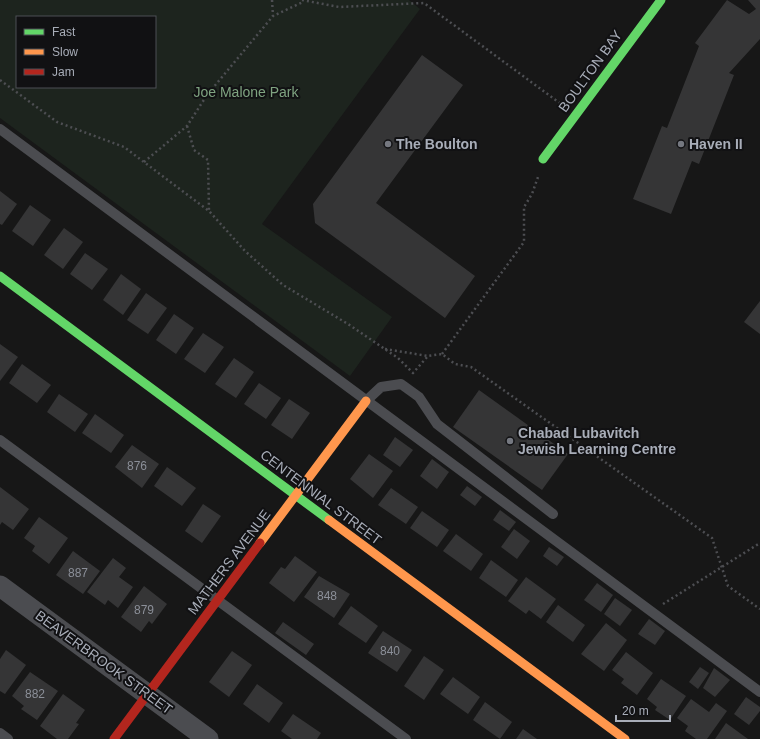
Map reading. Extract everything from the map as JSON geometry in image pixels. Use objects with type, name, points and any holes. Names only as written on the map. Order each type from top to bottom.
[{"type":"street","name":"BOULTON BAY","points":[[543,159],[661,0]]},
{"type":"street","name":"CENTENNIAL STREET","points":[[0,276],[625,739]]},
{"type":"street","name":"MATHERS AVENUE","points":[[114,739],[366,401]]},
{"type":"street","name":"BEAVERBROOK STREET","points":[[0,586],[208,739]]},
{"type":"lane","points":[[0,129],[760,692]]},
{"type":"lane","points":[[366,401],[380,387],[402,384],[419,396],[438,424],[553,514]]},
{"type":"lane","points":[[0,440],[406,739]]},
{"type":"lane","points":[[0,733],[8,739]]},
{"type":"path","points":[[272,0],[273,16]]},
{"type":"path","points":[[144,162],[187,126],[207,94],[273,16],[303,1],[339,6],[424,3],[576,114]]},
{"type":"path","points":[[0,80],[57,122],[124,147],[209,211],[245,251],[283,285],[348,324],[398,358],[413,373],[428,356]]},
{"type":"path","points":[[187,126],[194,150],[208,160],[209,211]]},
{"type":"path","points":[[382,348],[428,356],[442,354],[524,242],[524,207],[532,194],[543,159]]},
{"type":"path","points":[[442,354],[455,364],[471,368],[712,538],[728,586],[760,609]]},
{"type":"path","points":[[650,611],[760,543]]},
{"type":"green space","name":"Joe Malone Park","points":[[0,0],[409,0],[420,9],[262,224],[392,317],[350,376],[0,118]]},
{"type":"building","name":"Haven II","points":[[727,0],[749,14],[756,9],[748,0],[760,0],[760,39],[729,73],[734,75],[699,164],[692,161],[671,214],[633,199],[662,126],[667,128],[699,46],[695,43]]},
{"type":"building","name":"The Boulton","points":[[422,55],[463,85],[376,203],[475,276],[445,318],[315,223],[313,204]]},
{"type":"building","points":[[0,191],[17,204],[2,225],[0,224]]},
{"type":"building","points":[[30,205],[51,220],[33,246],[12,231]]},
{"type":"building","points":[[64,228],[83,242],[63,269],[44,255]]},
{"type":"building","points":[[85,253],[108,269],[92,290],[70,274]]},
{"type":"building","points":[[121,274],[141,289],[123,315],[103,300]]},
{"type":"building","points":[[146,293],[167,308],[148,334],[127,320]]},
{"type":"building","points":[[760,301],[760,334],[744,322]]},
{"type":"building","points":[[174,314],[194,328],[176,354],[156,340]]},
{"type":"building","points":[[203,333],[224,347],[205,373],[184,359]]},
{"type":"building","points":[[0,344],[18,357],[0,381]]},
{"type":"building","points":[[234,358],[254,372],[236,398],[215,384]]},
{"type":"building","points":[[22,364],[51,385],[37,403],[9,383]]},
{"type":"building","points":[[259,383],[281,398],[266,419],[244,404]]},
{"type":"building","name":"Chabad Lubavitch Jewish Learning Centre","points":[[479,390],[568,454],[542,490],[453,427]]},
{"type":"building","points":[[59,394],[88,414],[75,432],[47,412]]},
{"type":"building","points":[[289,399],[310,413],[292,439],[271,425]]},
{"type":"building","points":[[95,414],[124,435],[111,453],[82,433]]},
{"type":"building","points":[[395,437],[413,450],[400,467],[383,455]]},
{"type":"building","points":[[132,445],[159,464],[142,488],[115,467]]},
{"type":"building","points":[[369,454],[393,471],[373,498],[350,479]]},
{"type":"building","points":[[432,459],[449,472],[437,489],[420,476]]},
{"type":"building","points":[[167,467],[196,488],[182,506],[154,486]]},
{"type":"building","points":[[467,486],[482,497],[475,506],[460,495]]},
{"type":"building","points":[[0,487],[29,509],[13,530],[2,522],[0,525]]},
{"type":"building","points":[[391,488],[418,507],[406,524],[378,505]]},
{"type":"building","points":[[203,504],[221,516],[202,543],[185,531]]},
{"type":"building","points":[[500,510],[516,522],[509,531],[493,520]]},
{"type":"building","points":[[422,511],[449,530],[437,547],[410,528]]},
{"type":"building","points":[[39,517],[68,538],[49,564],[32,551],[35,546],[24,538]]},
{"type":"building","points":[[514,529],[530,541],[517,559],[501,547]]},
{"type":"building","points":[[456,534],[483,554],[471,571],[443,551]]},
{"type":"building","points":[[549,547],[564,557],[557,566],[543,556]]},
{"type":"building","points":[[73,551],[100,571],[83,594],[56,575]]},
{"type":"building","points":[[295,556],[317,572],[294,602],[269,583],[281,567],[285,569]]},
{"type":"building","points":[[113,558],[126,568],[119,577],[133,587],[118,608],[108,600],[105,605],[87,592]]},
{"type":"building","points":[[491,560],[518,580],[506,597],[479,578]]},
{"type":"building","points":[[319,576],[350,594],[334,618],[304,597]]},
{"type":"building","points":[[526,577],[556,599],[541,619],[529,610],[526,614],[508,601]]},
{"type":"building","points":[[597,583],[613,595],[601,612],[584,600]]},
{"type":"building","points":[[144,586],[167,604],[152,624],[149,621],[141,632],[121,617]]},
{"type":"building","points":[[615,598],[632,610],[620,626],[604,614]]},
{"type":"building","points":[[558,605],[585,625],[573,642],[546,622]]},
{"type":"building","points":[[351,606],[378,626],[366,643],[338,624]]},
{"type":"building","points":[[649,619],[665,631],[655,645],[638,634]]},
{"type":"building","points":[[283,622],[314,644],[306,655],[275,633]]},
{"type":"building","points":[[606,623],[627,640],[604,671],[581,654]]},
{"type":"building","points":[[383,631],[412,650],[397,672],[368,653]]},
{"type":"building","points":[[6,650],[26,665],[5,694],[0,691],[0,659]]},
{"type":"building","points":[[232,651],[252,665],[229,697],[209,682]]},
{"type":"building","points":[[626,652],[653,673],[637,695],[621,683],[624,679],[612,670]]},
{"type":"building","points":[[424,656],[444,670],[424,700],[404,686]]},
{"type":"building","points":[[700,667],[709,673],[698,689],[689,682]]},
{"type":"building","points":[[714,668],[730,680],[715,697],[703,688]]},
{"type":"building","points":[[30,672],[58,691],[37,720],[21,709],[24,706],[12,696]]},
{"type":"building","points":[[453,677],[480,697],[468,714],[440,694]]},
{"type":"building","points":[[661,679],[686,696],[670,720],[655,710],[657,707],[647,699]]},
{"type":"building","points":[[257,684],[283,703],[269,723],[243,704]]},
{"type":"building","points":[[63,694],[85,710],[76,723],[79,724],[68,739],[57,739],[40,726]]},
{"type":"building","points":[[746,697],[760,707],[760,711],[749,725],[734,714]]},
{"type":"building","points":[[691,699],[709,712],[716,703],[727,711],[707,739],[696,739],[685,731],[688,726],[677,718]]},
{"type":"building","points":[[485,702],[512,722],[500,739],[473,720]]},
{"type":"building","points":[[293,714],[321,733],[317,739],[292,739],[281,731]]},
{"type":"building","points":[[726,723],[748,739],[715,739]]},
{"type":"building","points":[[523,729],[537,739],[516,739]]},
{"type":"traffic: fast","points":[[543,159],[661,0]]},
{"type":"traffic: fast","points":[[0,276],[329,520]]},
{"type":"traffic: slow","points":[[260,543],[366,401]]},
{"type":"traffic: slow","points":[[329,520],[625,739]]},
{"type":"traffic: jam","points":[[114,739],[260,543]]},
{"type":"place","name":"The Boulton","points":[[388,144]]},
{"type":"place","name":"Haven II","points":[[681,144]]},
{"type":"place","name":"Chabad Lubavitch Jewish Learning Centre","points":[[510,441]]}]
